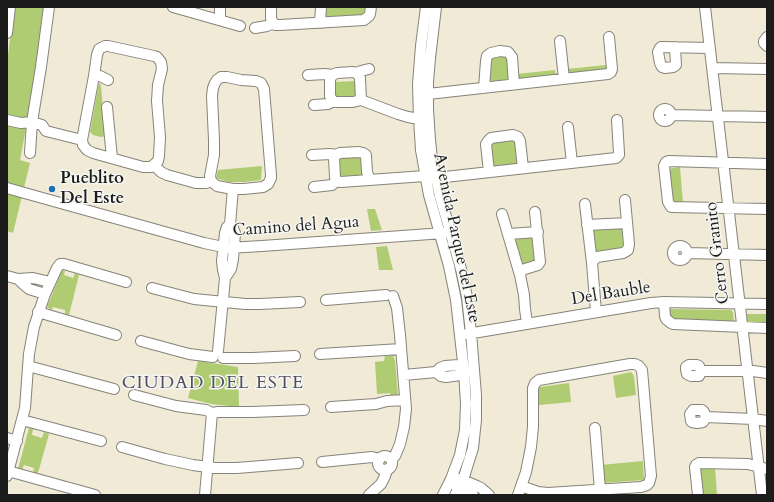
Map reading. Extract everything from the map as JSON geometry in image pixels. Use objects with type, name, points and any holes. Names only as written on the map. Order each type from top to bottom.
[{"type":"street","points":[[7,33],[10,7]]},
{"type":"street","points":[[30,153],[31,127],[49,7]]},
{"type":"street","points":[[173,7],[240,26]]},
{"type":"street","points":[[220,7],[220,20]]},
{"type":"street","points":[[271,7],[271,18],[273,23]]},
{"type":"street","points":[[320,23],[321,7]]},
{"type":"street","points":[[255,28],[267,26],[273,23],[280,25],[364,20],[370,14],[371,7]]},
{"type":"street","name":"Avenida Parque del Este","points":[[426,7],[419,65],[418,102],[421,150],[432,207],[453,282],[461,335],[476,409],[476,427],[473,448],[459,488]]},
{"type":"street","name":"Avenida Parque del Este","points":[[436,7],[430,58],[428,94],[430,140],[440,196],[464,283],[472,333],[465,430],[460,455],[443,495]]},
{"type":"street","name":"Cerro Granito","points":[[705,7],[753,419],[763,468],[762,495]]},
{"type":"street","points":[[428,94],[606,75],[612,69],[609,37]]},
{"type":"street","points":[[767,37],[764,41],[765,45],[767,46]]},
{"type":"street","points":[[560,41],[564,79]]},
{"type":"street","points":[[108,46],[154,56],[161,62],[162,69],[158,85],[157,101],[160,148],[159,158],[151,167],[90,152],[83,145],[82,140],[94,76],[98,52],[102,47],[108,46]]},
{"type":"street","points":[[675,47],[710,48]]},
{"type":"street","points":[[484,88],[487,56],[491,53],[500,51],[508,52],[512,57],[514,84]]},
{"type":"street","points":[[713,68],[767,69]]},
{"type":"street","points":[[308,75],[332,75],[337,73],[352,72],[357,73],[369,69]]},
{"type":"street","points":[[357,73],[360,78],[361,100]]},
{"type":"street","points":[[332,75],[330,80],[330,96],[336,103],[361,100],[403,116],[419,119]]},
{"type":"street","points":[[94,76],[100,76],[108,80]]},
{"type":"street","points":[[221,77],[256,81],[263,86],[264,92],[271,178],[266,186],[260,188],[234,189],[218,186],[212,181],[210,176],[214,155],[213,86],[221,77]]},
{"type":"street","points":[[314,105],[328,104],[333,101]]},
{"type":"street","points":[[107,107],[112,158]]},
{"type":"street","points":[[672,116],[767,117]]},
{"type":"street","points":[[7,120],[31,127],[42,125],[46,131],[82,140]]},
{"type":"street","points":[[436,178],[618,157],[619,148],[617,120]]},
{"type":"street","points":[[568,127],[572,163]]},
{"type":"street","points":[[489,172],[486,144],[491,138],[518,137],[520,141],[523,168]]},
{"type":"street","points":[[312,155],[363,153],[366,157],[367,176],[370,180]]},
{"type":"street","points":[[335,155],[334,177],[336,181]]},
{"type":"street","points":[[767,164],[667,161],[664,165],[668,202],[670,206],[767,209]]},
{"type":"street","points":[[154,165],[164,174],[196,183],[206,183],[212,181]]},
{"type":"street","points":[[336,181],[341,182],[425,176]]},
{"type":"street","points":[[314,187],[332,185],[336,181]]},
{"type":"street","name":"Camino del Agua","points":[[7,188],[223,247],[234,248],[451,232]]},
{"type":"street","points":[[218,355],[225,278],[222,266],[223,247],[226,230],[230,224],[234,189]]},
{"type":"street","points":[[592,264],[597,257],[623,253],[628,250],[629,244],[625,200]]},
{"type":"street","points":[[585,204],[596,312]]},
{"type":"street","points":[[520,275],[522,270],[538,265],[540,262],[535,212]]},
{"type":"street","points":[[502,214],[520,275],[527,323]]},
{"type":"street","points":[[587,225],[627,223]]},
{"type":"street","points":[[225,278],[231,269],[233,259],[235,233],[230,224]]},
{"type":"street","points":[[508,234],[538,232]]},
{"type":"street","points":[[688,253],[767,254]]},
{"type":"street","points":[[95,495],[8,474],[10,452],[12,440],[22,420],[26,401],[31,342],[38,312],[57,268],[60,264],[66,264],[126,282]]},
{"type":"street","points":[[7,276],[18,279],[33,278],[50,282]]},
{"type":"street","points":[[18,279],[29,288],[45,294]]},
{"type":"street","points":[[152,288],[186,297],[252,305],[300,302]]},
{"type":"street","points":[[326,300],[390,295],[397,308],[404,375],[405,418],[403,436],[395,456],[391,459]]},
{"type":"street","points":[[664,302],[665,316],[668,321],[673,324],[767,328]]},
{"type":"street","name":"Del Bauble","points":[[461,335],[642,304],[664,302],[767,304]]},
{"type":"street","points":[[38,312],[116,335]]},
{"type":"street","points":[[141,341],[189,354],[253,358],[295,356]]},
{"type":"street","points":[[320,354],[402,349]]},
{"type":"street","points":[[642,362],[651,476],[649,483],[644,486],[548,494],[520,490],[527,465],[532,436],[534,383],[539,380],[642,362]]},
{"type":"street","points":[[404,375],[436,372],[442,367],[456,365],[469,370]]},
{"type":"street","points":[[28,366],[114,389]]},
{"type":"street","points":[[701,371],[748,371],[767,373]]},
{"type":"street","points":[[134,395],[176,406],[206,410],[212,413],[304,410]]},
{"type":"street","points":[[331,407],[405,400]]},
{"type":"street","points":[[205,495],[212,413]]},
{"type":"street","points":[[706,417],[767,421]]},
{"type":"street","points":[[22,420],[101,441]]},
{"type":"street","points":[[595,428],[600,490]]},
{"type":"street","points":[[122,447],[165,459],[207,467],[237,468],[298,463]]},
{"type":"street","points":[[322,462],[372,457],[380,459],[388,456],[391,459],[392,465],[387,469],[383,480],[369,495]]},
{"type":"street","points":[[380,459],[378,463],[380,466],[383,469],[387,469]]},
{"type":"street","points":[[698,495],[695,469],[699,462],[744,464],[763,468]]},
{"type":"street","points":[[451,479],[459,488],[473,495]]},
{"type":"street","points":[[459,488],[481,488],[489,495]]},
{"type":"green space","points":[[14,7],[46,7],[20,160],[30,163],[13,233],[7,231],[7,63]]},
{"type":"green space","points":[[324,7],[366,7],[367,14],[364,18],[325,18]]},
{"type":"green space","points":[[509,55],[510,78],[508,80],[493,82],[490,80],[490,59],[492,56]]},
{"type":"green space","points":[[606,65],[607,71],[568,76],[567,69]]},
{"type":"green space","points":[[555,70],[556,77],[517,81],[516,74]]},
{"type":"green space","points":[[356,81],[357,96],[334,97],[334,82]]},
{"type":"green space","points":[[99,83],[101,85],[105,136],[101,137],[93,135],[90,132]]},
{"type":"green space","points":[[511,139],[516,142],[517,165],[493,167],[490,145],[491,142]]},
{"type":"green space","points":[[361,158],[365,177],[340,179],[338,159]]},
{"type":"green space","points":[[262,166],[261,180],[229,182],[216,178],[218,170]]},
{"type":"green space","points":[[680,167],[683,203],[672,203],[668,169]]},
{"type":"green space","points":[[367,209],[375,209],[382,230],[371,231]]},
{"type":"green space","points":[[594,228],[625,228],[624,250],[594,253],[591,231]]},
{"type":"green space","points":[[532,236],[535,263],[521,265],[514,237]]},
{"type":"green space","points":[[387,246],[393,270],[379,270],[376,247]]},
{"type":"green space","points":[[62,270],[65,271],[64,275],[73,278],[75,273],[79,275],[69,315],[65,314],[65,310],[53,307],[52,310],[47,307]]},
{"type":"green space","points":[[669,309],[731,310],[733,312],[734,323],[673,321],[670,318]]},
{"type":"green space","points":[[745,314],[767,314],[767,325],[746,324]]},
{"type":"green space","points":[[385,356],[393,356],[395,360],[398,396],[390,396],[390,393],[377,394],[375,362],[384,361]]},
{"type":"green space","points":[[198,361],[238,367],[239,407],[211,404],[188,398]]},
{"type":"green space","points":[[631,372],[634,376],[636,395],[616,398],[613,376]]},
{"type":"green space","points":[[569,383],[571,402],[539,405],[538,389],[540,387]]},
{"type":"green space","points":[[29,428],[33,429],[32,435],[42,438],[44,432],[49,434],[38,473],[33,473],[34,468],[24,465],[22,470],[18,469]]},
{"type":"green space","points":[[643,461],[644,480],[602,483],[601,465]]},
{"type":"green space","points":[[699,466],[715,467],[717,495],[701,495]]},
{"type":"place","name":"Pueblito Del Este","points":[[52,189]]},
{"type":"district","name":"CIUDAD DEL ESTE","points":[[213,384]]}]
